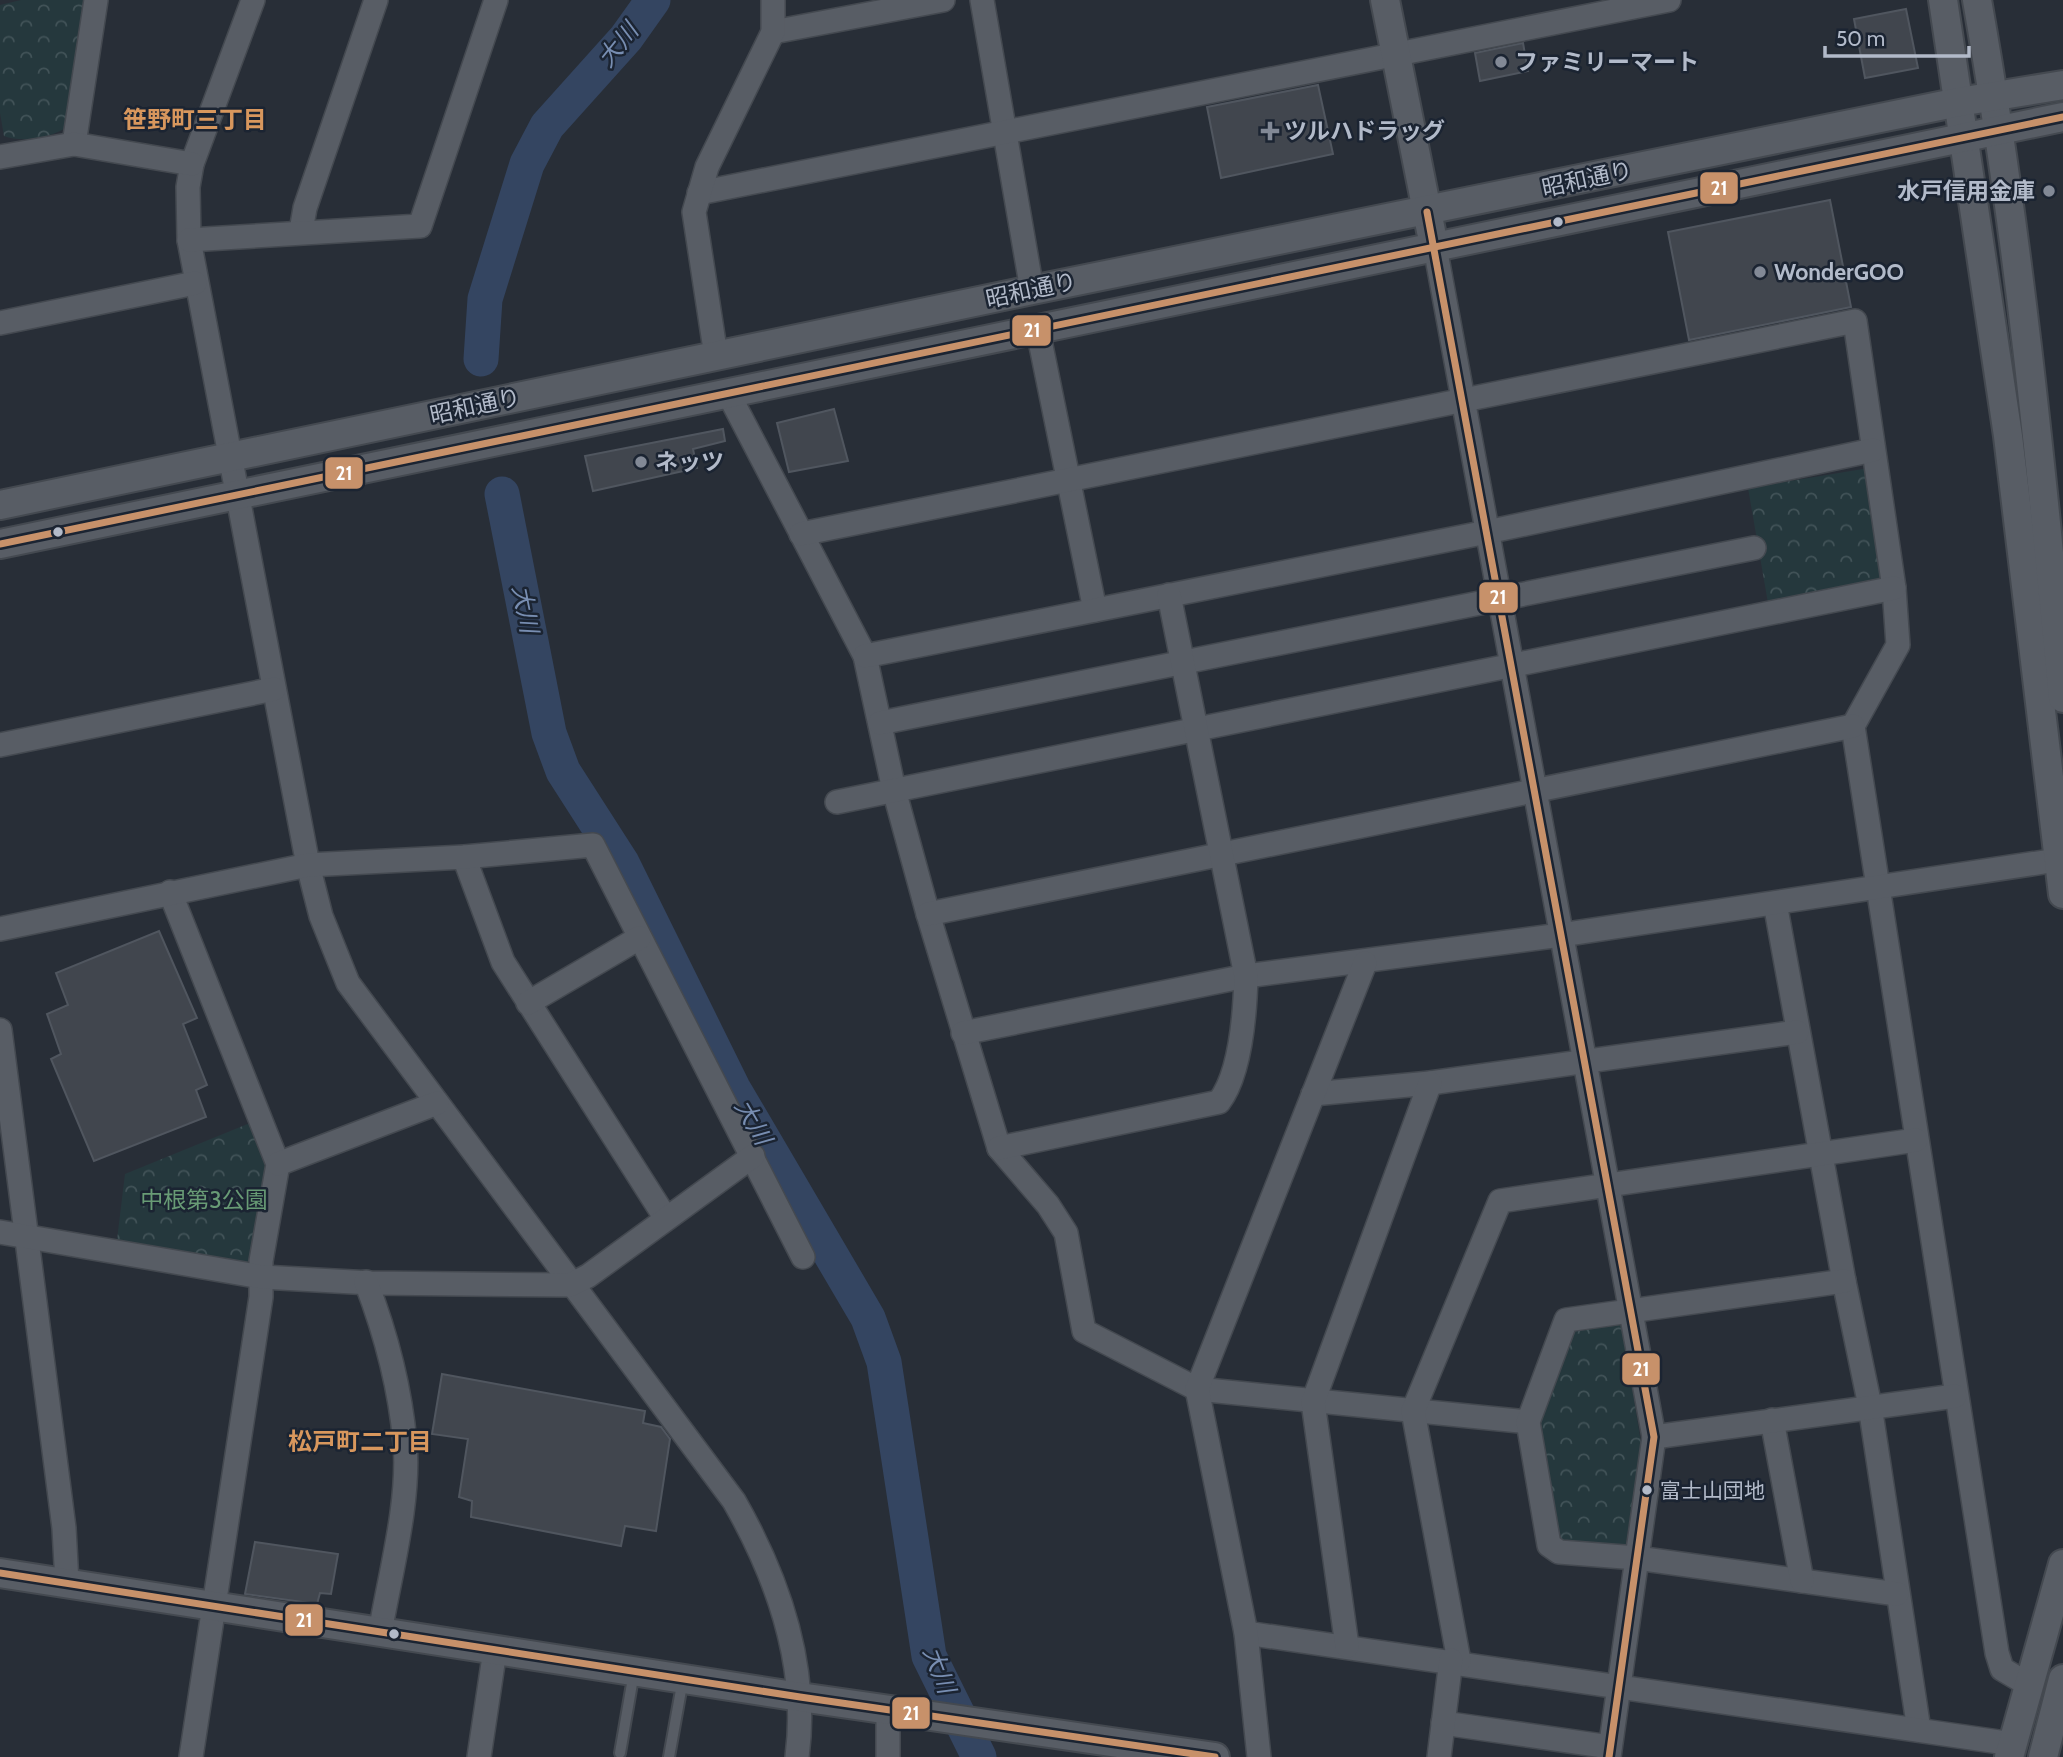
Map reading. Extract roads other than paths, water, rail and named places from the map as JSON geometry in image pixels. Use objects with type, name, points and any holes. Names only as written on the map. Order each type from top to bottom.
[{"type":"street","points":[[74,144],[96,0]]},
{"type":"street","points":[[253,0],[192,164],[188,187],[189,240],[195,283],[308,865],[321,916],[348,983],[734,1501],[758,1544],[776,1586],[785,1618],[800,1697],[797,1757]]},
{"type":"street","points":[[302,231],[305,208],[376,0]]},
{"type":"street","points":[[189,240],[302,231],[420,226],[496,0]]},
{"type":"street","points":[[716,356],[694,212],[707,167],[773,32],[773,0]]},
{"type":"street","points":[[773,32],[943,0]]},
{"type":"street","points":[[982,0],[1032,290]]},
{"type":"street","points":[[1385,0],[1435,247],[1654,1437],[1609,1752],[1443,1723]]},
{"type":"street","points":[[699,193],[1670,0]]},
{"type":"street","points":[[1943,0],[1966,138],[2008,436],[2063,894]]},
{"type":"street","points":[[1977,0],[2000,130],[2039,436],[2063,698]]},
{"type":"street","name":"昭和通り","points":[[0,505],[1032,290],[1959,102],[2063,85]]},
{"type":"street","name":"昭和通り","points":[[0,544],[236,493],[1038,331],[2063,117]]},
{"type":"street","points":[[0,157],[74,144],[192,164]]},
{"type":"street","points":[[0,323],[195,283]]},
{"type":"street","points":[[801,534],[1855,321],[1894,589],[1898,645],[1853,726],[1997,1653],[2002,1670],[2029,1685]]},
{"type":"street","points":[[1038,331],[1095,610]]},
{"type":"street","points":[[728,393],[865,656],[894,790],[928,914],[999,1148],[1048,1205],[1066,1233],[1084,1331],[1197,1389],[1528,1422]]},
{"type":"street","points":[[865,656],[1487,532],[1873,450]]},
{"type":"street","points":[[880,723],[1754,548]]},
{"type":"street","points":[[837,802],[1511,664],[1894,589]]},
{"type":"street","points":[[999,1148],[1219,1102],[1230,1087],[1245,1007],[1245,976],[1169,595]]},
{"type":"street","points":[[0,745],[274,689]]},
{"type":"street","points":[[928,914],[1853,726]]},
{"type":"street","points":[[0,929],[308,865],[464,857],[593,845],[803,1257]]},
{"type":"street","points":[[464,857],[503,962],[665,1217]]},
{"type":"street","points":[[963,1033],[1245,976],[1365,963],[1561,935],[2060,859]]},
{"type":"street","points":[[170,892],[278,1164],[261,1261],[262,1277],[191,1757]]},
{"type":"street","points":[[1775,903],[1797,1032],[1823,1153],[1844,1281],[1870,1406],[1919,1730]]},
{"type":"street","points":[[528,1003],[639,938]]},
{"type":"street","points":[[1259,1757],[1245,1633],[1197,1389],[1365,963]]},
{"type":"street","points":[[0,1030],[64,1528],[67,1583]]},
{"type":"street","points":[[1312,1094],[1430,1083],[1797,1032]]},
{"type":"street","points":[[1347,1646],[1312,1402],[1430,1083]]},
{"type":"street","points":[[278,1164],[437,1103]]},
{"type":"street","points":[[1439,1757],[1455,1661],[1413,1412],[1500,1201],[1916,1140]]},
{"type":"street","points":[[0,1232],[262,1277],[366,1282],[570,1284],[588,1276],[665,1217],[753,1156]]},
{"type":"street","points":[[1844,1281],[1566,1320],[1528,1422],[1549,1545],[1559,1552],[1637,1558],[1897,1594]]},
{"type":"street","points":[[366,1282],[387,1338],[405,1444],[401,1506],[380,1633]]},
{"type":"street","points":[[1654,1437],[1955,1396]]},
{"type":"street","points":[[1772,1420],[1802,1581]]},
{"type":"street","points":[[1245,1633],[1455,1661],[1919,1730],[2011,1750],[2063,1564]]},
{"type":"street","points":[[0,1573],[634,1672],[1215,1757]]},
{"type":"street","points":[[479,1757],[495,1650]]},
{"type":"street","points":[[2043,1757],[2063,1679]]},
{"type":"street","points":[[888,1710],[888,1757]]},
{"type":"lane","points":[[620,1753],[634,1672]]},
{"type":"lane","points":[[669,1757],[682,1679]]},
{"type":"waterway","name":"大川","points":[[481,359],[485,299],[527,164],[547,126],[626,38],[653,0]]},
{"type":"waterway","name":"大川","points":[[502,494],[549,733],[563,771],[622,863],[733,1088],[868,1318],[884,1362],[929,1656],[979,1757]]},
{"type":"place","name":"ファミリーマート","points":[[1501,62]]},
{"type":"place","name":"ツルハドラッグ","points":[[1270,131]]},
{"type":"place","name":"水戸信用金庫","points":[[2049,191]]},
{"type":"place","name":"WonderGOO","points":[[1760,272]]},
{"type":"place","name":"ネッツ","points":[[641,462]]},
{"type":"place","name":"富士山団地","points":[[1647,1490]]},
{"type":"district","name":"笹野町三丁目","points":[[195,120]]},
{"type":"district","name":"松戸町二丁目","points":[[360,1442]]},
{"type":"park label","name":"中根第3公園","points":[[204,1200]]}]
